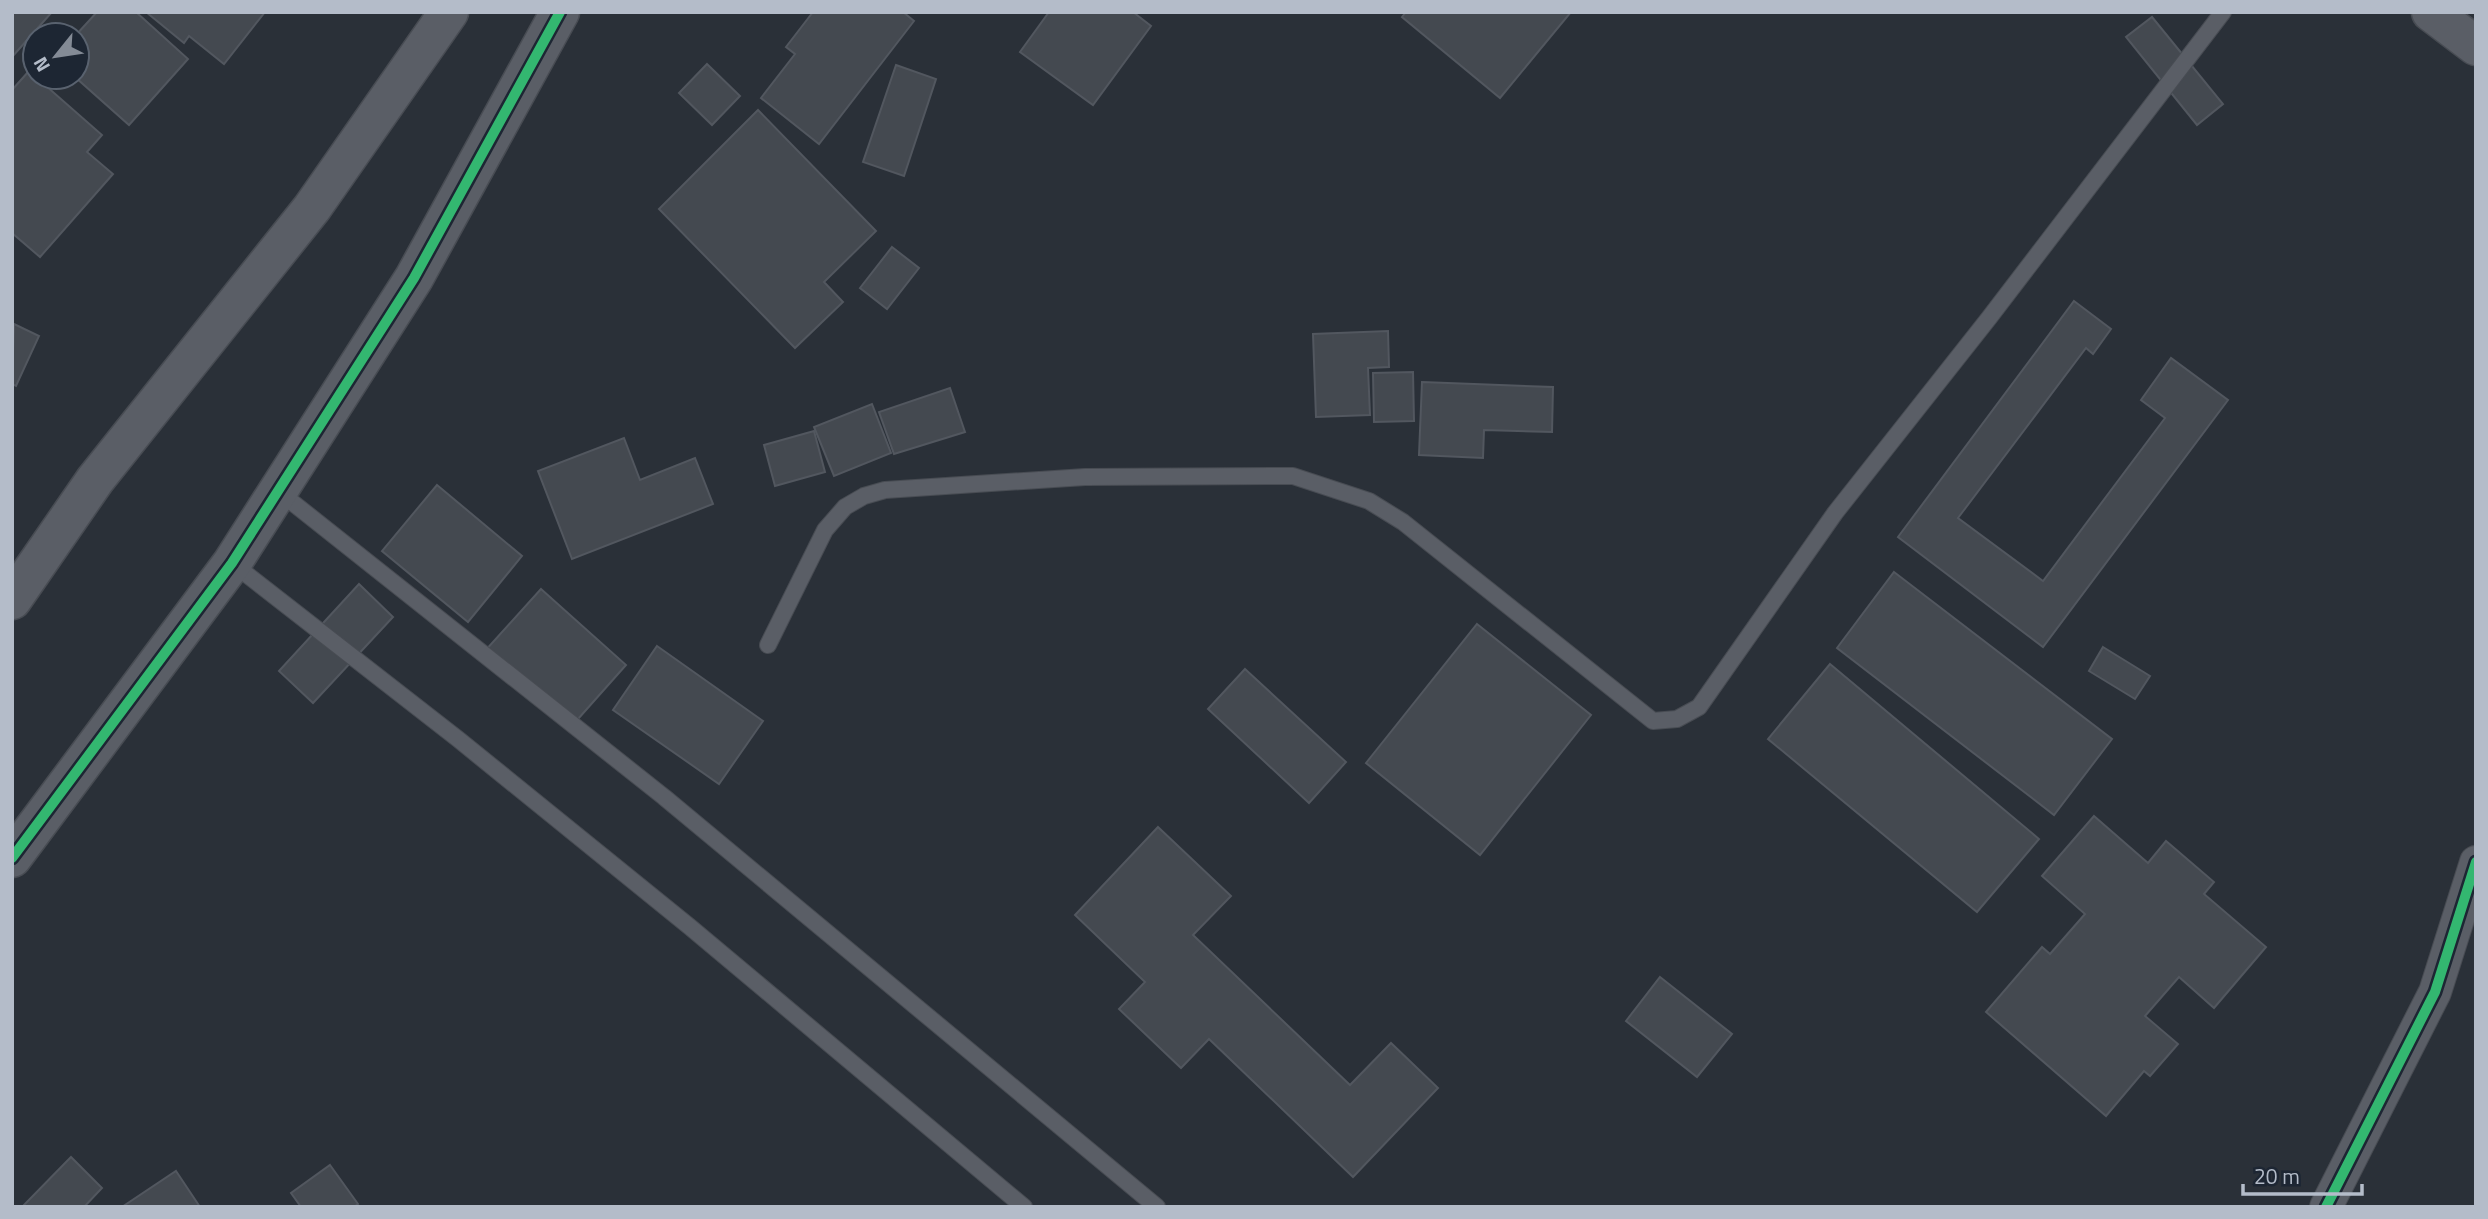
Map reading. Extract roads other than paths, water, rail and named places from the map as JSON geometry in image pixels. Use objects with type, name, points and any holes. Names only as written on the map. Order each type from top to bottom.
[{"type":"street","points":[[12,600],[95,480],[312,208],[449,12]]},
{"type":"street","points":[[12,858],[232,563],[414,278],[560,12]]},
{"type":"street","points":[[2431,12],[2476,46]]},
{"type":"street","points":[[2326,1207],[2435,992],[2476,862]]},
{"type":"lane","points":[[768,645],[825,530],[845,507],[864,496],[884,490],[1085,477],[1293,476],[1369,501],[1392,515],[1653,721],[1677,719],[1699,707],[1835,513],[2224,12]]},
{"type":"lane","points":[[278,491],[664,797],[1157,1207]]},
{"type":"lane","points":[[232,563],[500,773],[1024,1207]]}]
